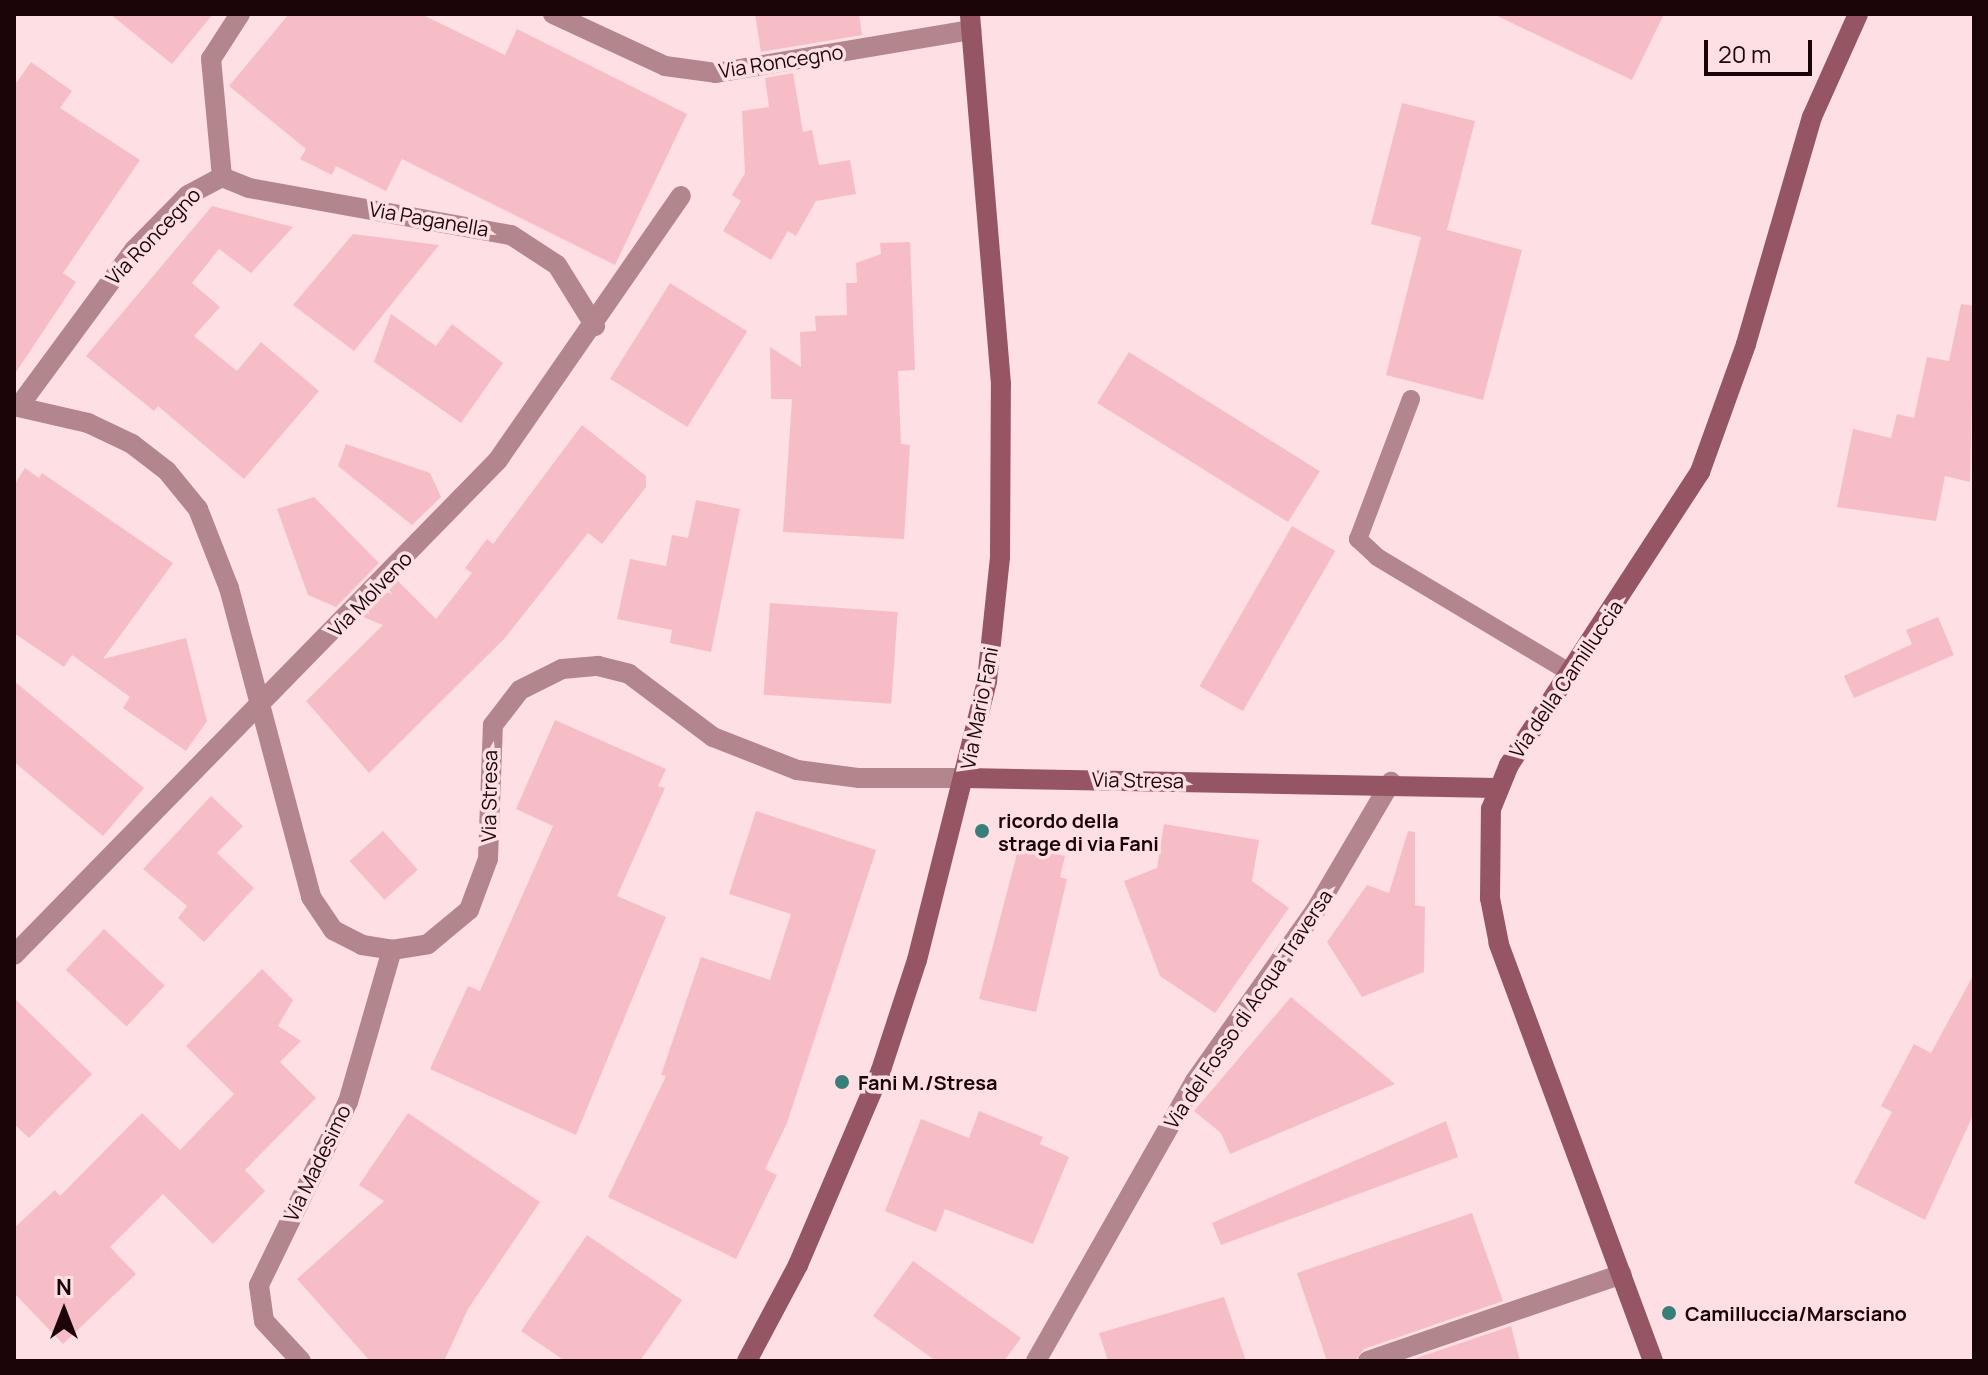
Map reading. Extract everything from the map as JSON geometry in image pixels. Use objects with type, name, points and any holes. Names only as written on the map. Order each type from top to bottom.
[{"type":"street","name":"Via Roncegno","points":[[17,406],[134,250],[188,195],[222,177],[211,59],[240,14]]},
{"type":"street","name":"Via Roncegno","points":[[553,14],[665,66],[716,73],[971,22]]},
{"type":"street","name":"Via della Camilluccia","points":[[1653,1361],[1499,944],[1489,852],[1496,788],[1700,472],[1746,344],[1812,117],[1858,14]]},
{"type":"street","name":"Via Mario Fani","points":[[747,1361],[798,1265],[881,1070],[965,778],[987,681],[1001,521],[999,346],[971,22]]},
{"type":"street","name":"Via Paganella","points":[[222,177],[249,188],[511,235],[557,265],[595,326]]},
{"type":"street","name":"Via Molveno","points":[[14,955],[498,460],[595,326],[681,196]]},
{"type":"street","name":"Via Stresa","points":[[17,406],[111,434],[179,484],[213,539],[261,702],[316,909],[344,936],[392,950],[428,944],[460,921],[479,895],[488,859],[493,725],[520,690],[562,669],[598,666],[629,674],[724,743],[797,770],[859,778],[1391,782],[1496,788]]},
{"type":"street","name":"Via del Fosso di Acqua Traversa","points":[[1036,1361],[1195,1081],[1315,911],[1391,782]]},
{"type":"street","name":"Via Madesimo","points":[[301,1361],[264,1321],[259,1285],[348,1102],[392,950]]},
{"type":"street","points":[[1368,1361],[1622,1274]]},
{"type":"lane","points":[[1411,399],[1358,539],[1377,557],[1569,672]]},
{"type":"building","points":[[110,14],[213,14],[172,64]]},
{"type":"building","points":[[289,14],[421,14],[505,55],[517,29],[687,114],[615,265],[402,159],[386,191],[336,166],[332,175],[300,159],[306,149],[229,86]]},
{"type":"building","points":[[755,14],[859,14],[862,35],[761,52]]},
{"type":"building","points":[[1493,14],[1664,14],[1632,80]]},
{"type":"building","points":[[31,62],[72,91],[60,108],[140,160],[63,273],[76,282],[14,375],[14,86]]},
{"type":"building","points":[[793,73],[803,132],[812,130],[819,165],[850,160],[856,194],[816,201],[796,236],[788,231],[771,260],[723,231],[741,201],[732,195],[745,173],[742,111],[769,107],[765,78]]},
{"type":"building","points":[[1402,103],[1475,121],[1447,230],[1522,250],[1483,400],[1386,375],[1421,237],[1371,224]]},
{"type":"building","points":[[212,206],[293,227],[251,273],[219,249],[192,283],[220,307],[194,336],[237,371],[261,342],[319,391],[244,479],[158,406],[154,411],[86,356]]},
{"type":"building","points":[[353,234],[439,245],[354,351],[293,305]]},
{"type":"building","points":[[910,242],[915,370],[898,371],[901,444],[910,445],[904,539],[783,532],[792,399],[771,399],[770,347],[801,367],[800,332],[816,331],[815,316],[847,315],[846,283],[857,283],[856,263],[881,254],[880,243]]},
{"type":"building","points":[[670,283],[747,331],[687,427],[610,379]]},
{"type":"building","points":[[1961,304],[1974,306],[1970,482],[1945,476],[1936,521],[1837,507],[1853,429],[1891,438],[1897,414],[1914,418],[1927,357],[1949,361]]},
{"type":"building","points":[[391,314],[436,346],[452,324],[503,363],[461,423],[374,362]]},
{"type":"building","points":[[1129,352],[1320,471],[1288,522],[1097,403]]},
{"type":"building","points":[[582,425],[646,476],[646,487],[602,544],[588,533],[504,639],[369,773],[306,701],[383,625],[363,617],[398,581],[436,619],[472,573],[465,568],[487,539],[493,544]]},
{"type":"building","points":[[346,444],[430,473],[441,497],[412,525],[338,466]]},
{"type":"building","points":[[25,468],[39,478],[42,473],[173,563],[103,659],[186,638],[207,721],[186,751],[123,708],[130,697],[72,655],[64,667],[14,633],[14,485]]},
{"type":"building","points":[[314,497],[379,563],[336,607],[308,595],[277,509]]},
{"type":"building","points":[[696,500],[740,509],[711,652],[670,643],[672,630],[617,619],[630,559],[666,566],[672,535],[688,538]]},
{"type":"building","points":[[1292,526],[1335,551],[1243,711],[1200,686]]},
{"type":"building","points":[[770,603],[898,612],[891,704],[764,695]]},
{"type":"building","points":[[1938,617],[1954,655],[1854,698],[1844,676],[1912,644],[1906,630]]},
{"type":"building","points":[[14,681],[144,788],[103,836],[14,762]]},
{"type":"building","points":[[555,720],[666,769],[658,786],[665,788],[617,896],[666,917],[576,1135],[430,1069],[468,986],[480,991],[553,826],[516,809]]},
{"type":"building","points":[[211,796],[243,826],[217,853],[254,888],[204,942],[178,918],[187,906],[143,869]]},
{"type":"building","points":[[756,811],[876,850],[787,1123],[765,1169],[777,1175],[736,1259],[608,1197],[666,1076],[661,1075],[701,957],[770,980],[791,914],[729,894]]},
{"type":"building","points":[[1164,824],[1259,840],[1252,881],[1289,908],[1215,1013],[1160,976],[1124,881],[1157,868]]},
{"type":"building","points":[[383,831],[418,870],[384,900],[350,861]]},
{"type":"building","points":[[1408,831],[1415,832],[1415,905],[1425,907],[1424,972],[1362,997],[1327,942],[1367,885],[1389,893]]},
{"type":"building","points":[[1019,846],[1065,856],[1060,877],[1067,879],[1036,1012],[979,999]]},
{"type":"building","points":[[104,929],[165,986],[127,1027],[66,970]]},
{"type":"building","points":[[262,969],[293,1000],[278,1026],[301,1041],[280,1062],[316,1098],[245,1170],[265,1191],[213,1244],[163,1194],[110,1247],[136,1274],[63,1344],[14,1293],[14,1228],[55,1190],[60,1196],[142,1113],[180,1150],[234,1094],[186,1046]]},
{"type":"building","points":[[1974,974],[1974,1113],[1925,1220],[1854,1183],[1892,1112],[1881,1106],[1914,1044],[1931,1053]]},
{"type":"building","points":[[1291,997],[1395,1084],[1230,1154],[1221,1133],[1194,1111]]},
{"type":"building","points":[[14,998],[92,1074],[29,1138],[14,1124]]},
{"type":"building","points":[[979,1111],[1043,1137],[1040,1144],[1069,1157],[1033,1244],[945,1209],[936,1232],[885,1211],[921,1119],[969,1138]]},
{"type":"building","points":[[408,1113],[540,1202],[468,1309],[444,1361],[370,1361],[297,1279],[384,1201],[359,1185]]},
{"type":"building","points":[[1446,1121],[1458,1157],[1221,1245],[1212,1223]]},
{"type":"building","points":[[1472,1213],[1503,1301],[1364,1349],[1355,1361],[1327,1361],[1297,1273]]},
{"type":"building","points":[[587,1235],[682,1300],[640,1361],[565,1361],[521,1331]]},
{"type":"building","points":[[913,1261],[1021,1338],[1004,1361],[936,1361],[873,1316]]},
{"type":"building","points":[[1224,1297],[1246,1361],[1108,1361],[1099,1333]]},
{"type":"building","points":[[1511,1326],[1520,1361],[1408,1361]]},
{"type":"place","name":"ricordo della strage di via Fani","points":[[982,831]]},
{"type":"place","name":"Fani M./Stresa","points":[[842,1082]]},
{"type":"place","name":"Camilluccia/Marsciano","points":[[1669,1313]]}]
